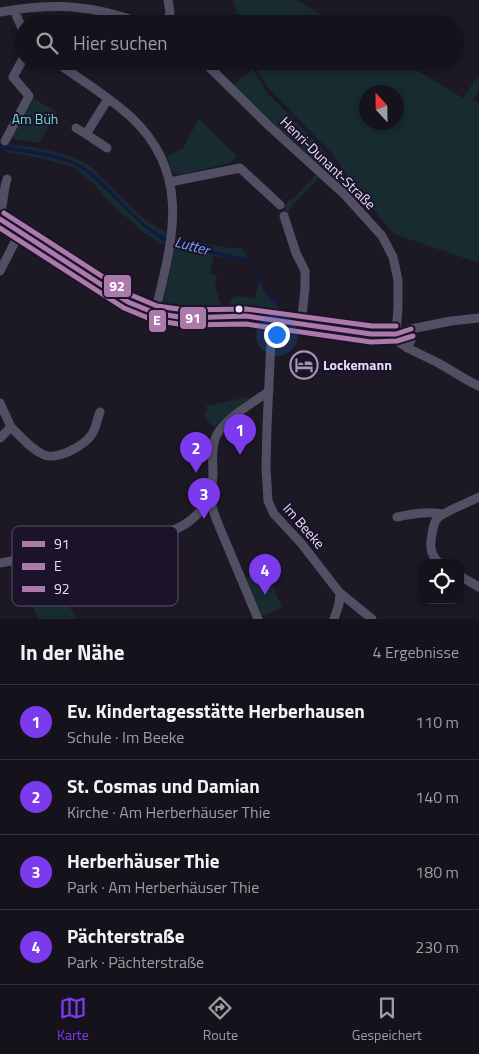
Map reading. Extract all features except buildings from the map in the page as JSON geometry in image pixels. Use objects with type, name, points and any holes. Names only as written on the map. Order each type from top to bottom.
[{"type":"street","points":[[168,0],[170,15]]},
{"type":"street","points":[[0,12],[73,3],[120,15]]},
{"type":"street","points":[[14,10],[16,15]]},
{"type":"street","points":[[5,141],[29,96],[12,77],[16,70]]},
{"type":"street","points":[[67,70],[130,116],[150,138],[161,157],[172,191],[173,216],[169,251],[155,313]]},
{"type":"street","name":"Henri-Dunant-Straße","points":[[212,70],[268,125],[345,195],[382,236],[393,257],[398,280],[399,300],[396,334]]},
{"type":"street","points":[[86,134],[108,99]]},
{"type":"street","points":[[76,128],[107,148]]},
{"type":"street","points":[[170,182],[240,168],[280,204]]},
{"type":"street","points":[[0,214],[4,186],[8,179]]},
{"type":"street","points":[[284,216],[306,276],[302,320]]},
{"type":"street","points":[[0,219],[128,302],[155,313],[184,318],[246,316],[272,320],[302,320],[371,334],[396,334],[411,329],[479,318]]},
{"type":"street","points":[[0,271],[20,232]]},
{"type":"street","name":"Im Beeke","points":[[272,320],[266,468],[268,501],[274,514],[301,542],[340,593],[372,619]]},
{"type":"street","points":[[407,348],[412,338],[411,329]]},
{"type":"street","points":[[396,334],[397,341],[407,348],[479,386]]},
{"type":"street","points":[[258,619],[213,511],[211,501],[214,447],[218,434],[228,422],[269,391]]},
{"type":"street","points":[[0,403],[11,427],[42,454],[51,456],[58,456],[77,447],[86,440],[93,431],[100,412]]},
{"type":"street","points":[[0,438],[11,427]]},
{"type":"street","points":[[436,559],[432,554],[431,547],[436,519],[442,514],[479,497]]},
{"type":"street","points":[[178,528],[188,523],[211,501]]},
{"type":"street","points":[[397,517],[434,512],[442,514]]},
{"type":"street","points":[[464,579],[479,588]]},
{"type":"street","points":[[334,619],[340,593]]},
{"type":"green space","points":[[233,0],[297,0],[322,15],[237,15]]},
{"type":"green space","points":[[254,70],[267,93],[315,141],[330,159],[349,191],[348,193],[259,112],[233,86]]},
{"type":"green space","points":[[258,70],[416,70],[463,98],[479,74],[479,90],[473,100],[479,103],[479,263],[394,234],[355,188],[332,153],[269,89]]},
{"type":"green space","name":"Am Büh","points":[[33,98],[57,112],[39,143],[9,138],[27,102]]},
{"type":"green space","points":[[199,119],[237,156],[231,163],[180,175],[177,174],[171,168],[167,156],[182,149]]},
{"type":"green space","points":[[6,144],[60,153],[90,166],[144,219],[165,232],[164,245],[140,230],[91,181],[73,167],[4,151],[5,149],[59,159],[61,157],[5,146]]},
{"type":"green space","points":[[315,175],[319,178],[290,208],[287,215],[283,207]]},
{"type":"green space","points":[[176,239],[230,248],[241,248],[249,259],[176,242]]},
{"type":"green space","points":[[175,245],[247,262],[214,256],[210,274],[217,276],[215,287],[222,308],[217,313],[167,312],[162,308]]},
{"type":"green space","points":[[259,280],[266,294],[278,307],[278,311],[240,306],[229,307],[230,300],[235,296],[255,299]]},
{"type":"green space","points":[[251,396],[215,426],[210,424],[204,414],[207,411],[206,406]]},
{"type":"green space","points":[[265,567],[282,608],[262,616],[246,578]]},
{"type":"green space","points":[[32,606],[69,606],[77,619],[39,619]]},
{"type":"water","points":[[0,145],[44,152],[75,162],[94,174],[138,218],[163,236],[186,245],[249,259],[266,289],[281,307],[283,313],[348,323],[381,324],[381,327],[344,327],[277,316],[278,307],[266,294],[252,266],[247,262],[163,241],[145,228],[83,170],[69,162],[40,155],[0,149]]},
{"type":"transit line","name":"92","points":[[4,213],[131,295],[157,306],[185,310],[246,309],[372,326],[396,326]]},
{"type":"transit line","name":"91","points":[[0,219],[128,302],[155,313],[185,318],[246,316],[371,334],[396,334],[411,329]]},
{"type":"transit line","name":"E","points":[[0,228],[124,308],[153,320],[185,325],[246,324],[371,342],[397,341],[413,336]]},
{"type":"place","name":"Lockemann","points":[[304,365]]},
{"type":"place","name":"Ev. Kindertagesstätte Herberhausen","points":[[240,455]]},
{"type":"place","name":"St. Cosmas und Damian","points":[[196,473]]},
{"type":"place","name":"Herberhäuser Thie","points":[[204,519]]},
{"type":"place","name":"Pächterstraße","points":[[265,595]]},
{"type":"water label","name":"Lutter","points":[[192,246]]}]
